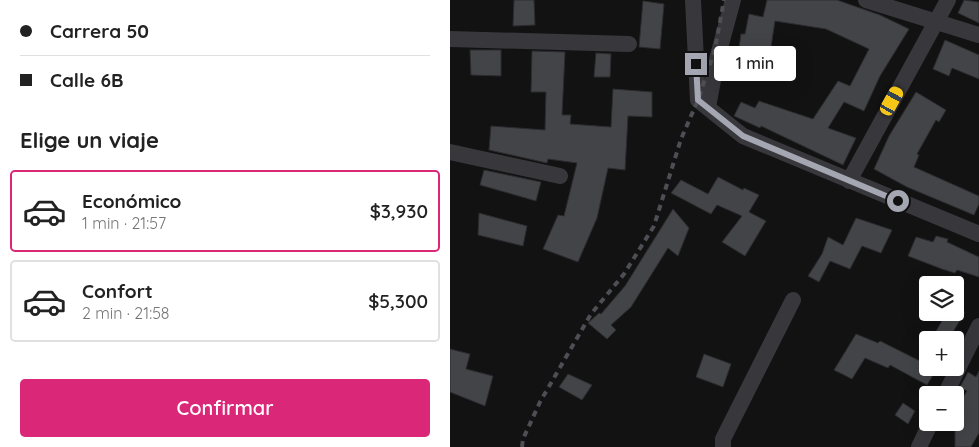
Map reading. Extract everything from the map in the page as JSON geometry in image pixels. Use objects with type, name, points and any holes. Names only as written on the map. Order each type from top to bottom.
[{"type":"street","points":[[693,0],[703,103],[743,136],[979,234]]},
{"type":"street","points":[[703,103],[733,0]]},
{"type":"street","points":[[866,0],[979,35]]},
{"type":"street","points":[[849,181],[948,0]]},
{"type":"street","points":[[450,40],[629,44]]},
{"type":"street","points":[[450,152],[560,176]]},
{"type":"street","points":[[723,447],[723,439],[793,300]]},
{"type":"street","points":[[949,386],[979,326]]},
{"type":"street","points":[[919,447],[927,431]]},
{"type":"building","points":[[514,0],[534,0],[535,25],[513,26]]},
{"type":"building","points":[[767,0],[837,0],[880,15],[909,29],[880,76],[864,111],[844,102],[828,128],[856,138],[843,165],[761,126],[760,128],[734,116],[741,102],[755,108],[759,101],[813,119],[838,81],[850,86],[869,49],[826,29],[775,21],[769,60],[738,55],[741,34],[745,34],[749,14],[763,17]]},
{"type":"building","points":[[964,0],[979,2],[979,23],[958,13]]},
{"type":"building","points":[[643,1],[664,4],[660,49],[639,47]]},
{"type":"building","points":[[945,40],[979,55],[979,79],[952,68],[949,76],[933,69]]},
{"type":"building","points":[[470,50],[501,50],[501,76],[471,75]]},
{"type":"building","points":[[532,51],[565,52],[562,115],[571,115],[570,124],[611,127],[613,89],[652,92],[652,117],[628,116],[625,170],[608,168],[597,218],[578,262],[543,249],[558,215],[564,216],[577,163],[548,159],[547,163],[489,150],[491,126],[545,130],[546,92],[531,92]]},
{"type":"building","points":[[596,53],[611,54],[610,77],[594,77]]},
{"type":"building","points":[[916,92],[946,110],[939,122],[936,120],[917,154],[919,155],[914,167],[979,196],[979,204],[974,215],[907,187],[874,169],[889,136]]},
{"type":"building","points":[[484,170],[541,182],[536,201],[480,185]]},
{"type":"building","points":[[718,177],[743,190],[744,188],[759,195],[749,212],[766,221],[745,256],[722,242],[742,216],[717,205],[711,214],[671,193],[681,180],[708,194]]},
{"type":"building","points":[[673,209],[689,228],[678,256],[668,248],[631,307],[611,325],[616,330],[607,339],[588,323],[599,313],[601,314],[625,286]]},
{"type":"building","points":[[479,213],[527,226],[523,246],[478,235]]},
{"type":"building","points":[[856,218],[892,230],[881,253],[862,246],[850,269],[830,261],[819,282],[808,276],[822,254],[828,237],[843,245]]},
{"type":"building","points":[[936,236],[948,239],[947,242],[979,257],[979,277],[957,270],[955,273],[908,256],[916,237],[933,242]]},
{"type":"building","points":[[942,321],[960,321],[953,331],[936,331]]},
{"type":"building","points":[[856,334],[878,343],[880,341],[919,360],[919,376],[932,376],[927,385],[890,365],[888,368],[865,358],[852,379],[834,370]]},
{"type":"building","points":[[450,349],[470,354],[466,369],[493,376],[485,406],[450,392]]},
{"type":"building","points":[[704,354],[731,364],[723,387],[696,377]]},
{"type":"building","points":[[979,371],[979,433],[971,447],[955,447],[955,431],[964,431],[964,396],[967,391],[964,389],[964,386],[961,386],[968,372],[976,377]]},
{"type":"building","points":[[568,374],[592,385],[582,400],[559,387]]},
{"type":"building","points":[[903,403],[915,411],[908,424],[895,415]]},
{"type":"railway","points":[[522,447],[523,439],[540,402],[591,314],[624,274],[654,226],[681,139],[698,100],[715,49],[724,0]]},
{"type":"route","points":[[696,64],[698,100],[743,136],[898,201]]}]
